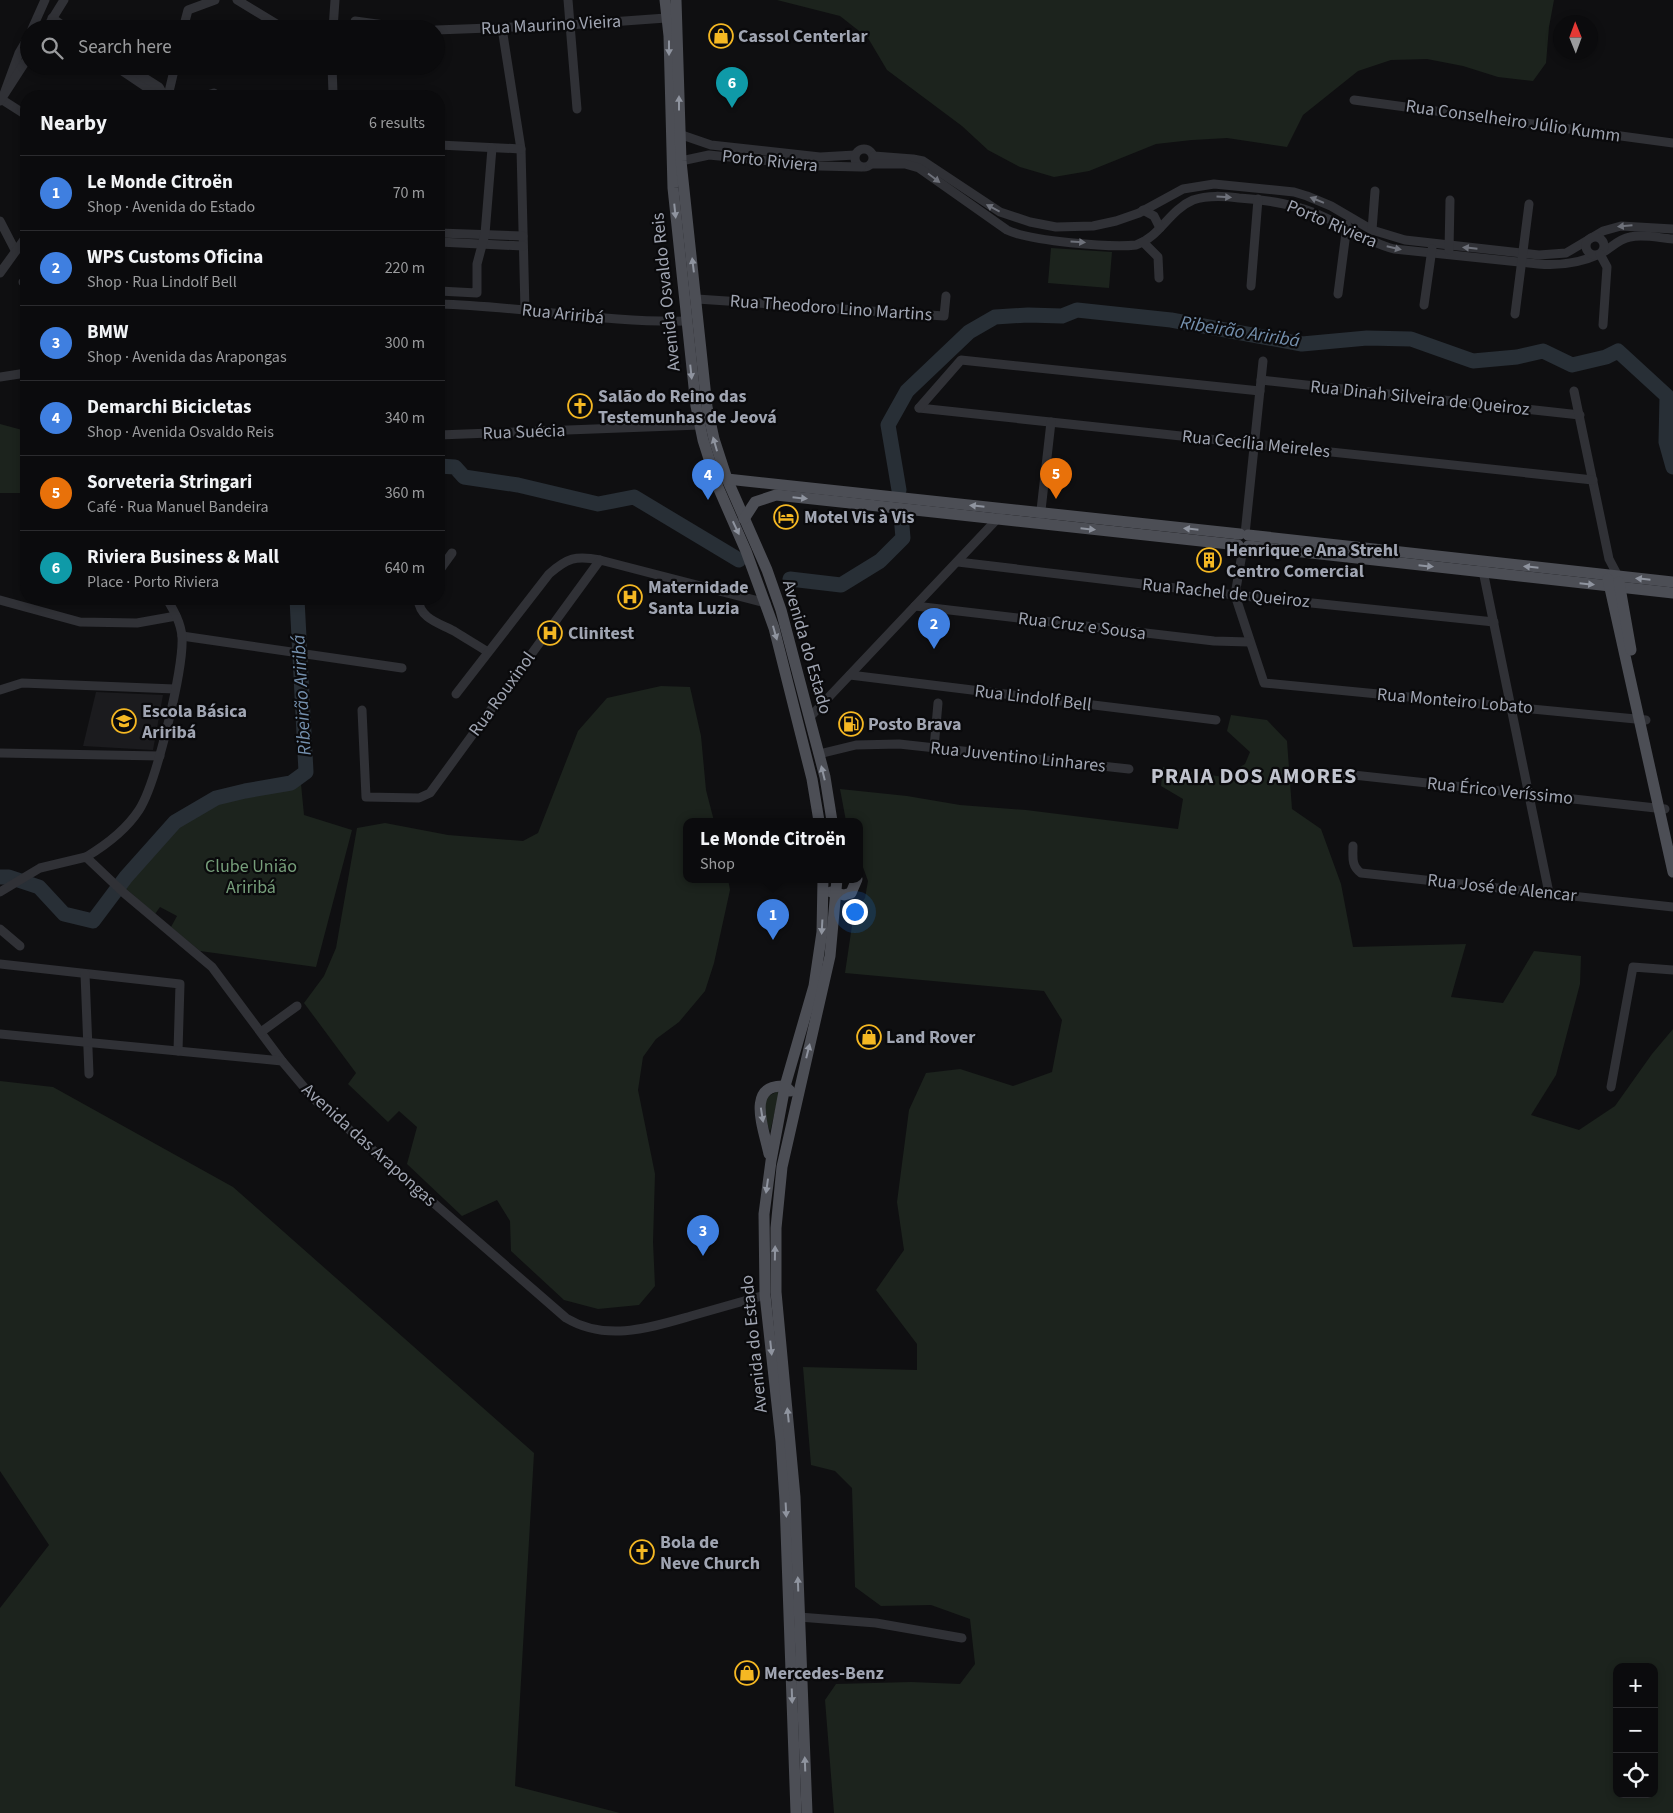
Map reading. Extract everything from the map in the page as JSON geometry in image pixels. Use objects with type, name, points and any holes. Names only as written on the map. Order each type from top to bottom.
[{"type":"main road","name":"Avenida Osvaldo Reis","points":[[665,0],[669,36],[672,188],[692,381],[700,425],[718,487],[754,570]]},
{"type":"main road","name":"Avenida Osvaldo Reis","points":[[676,0],[679,36],[680,161],[697,299],[707,407],[714,439],[727,479],[767,570]]},
{"type":"main road","points":[[727,479],[776,490],[853,498],[1005,509],[1040,518],[1482,567],[1614,581],[1673,582]]},
{"type":"main road","points":[[744,519],[756,502],[776,490]]},
{"type":"main road","points":[[853,498],[998,520],[1040,518]]},
{"type":"main road","name":"Avenida do Estado","points":[[754,570],[780,650],[812,779],[818,818]]},
{"type":"main road","name":"Avenida do Estado","points":[[767,570],[787,630],[833,818]]},
{"type":"main road","points":[[1614,581],[1673,593]]},
{"type":"main road","points":[[1614,581],[1662,809],[1673,872]]},
{"type":"main road","points":[[1662,809],[1673,842]]},
{"type":"main road","points":[[823,883],[836,895],[851,893],[856,883]]},
{"type":"main road","name":"Avenida do Estado","points":[[796,1813],[785,1501],[781,1441],[765,1295],[764,1214],[770,1161],[785,1086],[814,986],[822,932],[823,883]]},
{"type":"main road","name":"Avenida do Estado","points":[[807,1813],[793,1462],[775,1265],[777,1201],[797,1098],[824,989],[837,883]]},
{"type":"main road","points":[[770,1161],[762,1117],[761,1096],[765,1090],[772,1086],[785,1086],[797,1098]]},
{"type":"street","points":[[36,20],[45,0]]},
{"type":"street","points":[[54,20],[64,0]]},
{"type":"street","points":[[187,0],[196,6]]},
{"type":"street","points":[[185,20],[188,10],[215,0]]},
{"type":"street","points":[[237,0],[269,20]]},
{"type":"street","points":[[334,20],[335,0]]},
{"type":"street","points":[[568,0],[577,108]]},
{"type":"street","name":"Rua Maurino Vieira","points":[[445,30],[569,25],[666,18]]},
{"type":"street","points":[[502,28],[521,149],[525,310]]},
{"type":"street","points":[[2,98],[20,55]]},
{"type":"street","points":[[2,98],[20,70]]},
{"type":"street","points":[[128,75],[150,90]]},
{"type":"street","points":[[140,75],[161,90]]},
{"type":"street","points":[[168,90],[172,75]]},
{"type":"street","points":[[332,75],[333,90]]},
{"type":"street","points":[[2,98],[20,111]]},
{"type":"street","name":"Rua Conselheiro Júlio Kumm","points":[[1354,100],[1673,143]]},
{"type":"street","name":"Porto Riviera","points":[[679,134],[710,150],[861,167]]},
{"type":"street","points":[[445,145],[521,149]]},
{"type":"street","points":[[445,291],[477,293],[477,264],[486,234],[492,148]]},
{"type":"street","points":[[866,149],[871,151],[873,160],[866,167],[861,167],[856,163],[856,155],[860,150],[866,149]]},
{"type":"street","name":"Porto Riviera","points":[[680,161],[710,150]]},
{"type":"street","name":"Porto Riviera","points":[[804,160],[856,155]]},
{"type":"street","points":[[873,160],[905,164],[919,168],[1002,227],[1022,236],[1044,240],[1131,245],[1143,242],[1158,257],[1159,278]]},
{"type":"street","name":"Porto Riviera","points":[[873,160],[923,161],[988,206],[1026,221],[1056,226],[1087,227],[1116,221],[1144,210],[1183,189],[1214,184],[1294,192],[1320,201],[1372,230],[1396,238],[1524,254],[1548,256],[1566,253],[1603,230],[1621,226],[1673,229]]},
{"type":"street","points":[[1372,230],[1375,191]]},
{"type":"street","name":"Porto Riviera","points":[[1143,242],[1179,208],[1201,198],[1218,196],[1258,199],[1294,205],[1384,246],[1431,254],[1520,263],[1561,265],[1600,254],[1622,239],[1633,236],[1673,239]]},
{"type":"street","points":[[1251,286],[1258,199]]},
{"type":"street","points":[[1448,255],[1450,200]]},
{"type":"street","points":[[1515,314],[1529,204]]},
{"type":"street","points":[[1144,210],[1154,216],[1160,228]]},
{"type":"street","points":[[1002,227],[1009,222],[1010,216]]},
{"type":"street","points":[[1338,294],[1345,229],[1351,218]]},
{"type":"street","points":[[0,221],[15,250]]},
{"type":"street","points":[[1022,236],[1022,226],[1026,221]]},
{"type":"street","points":[[445,233],[523,236]]},
{"type":"street","points":[[1589,238],[1586,242],[1587,249],[1590,253],[1600,254],[1607,267],[1603,325]]},
{"type":"street","points":[[445,242],[524,246]]},
{"type":"street","points":[[0,272],[20,244]]},
{"type":"street","points":[[1424,306],[1432,244]]},
{"type":"street","points":[[477,264],[482,255],[492,245]]},
{"type":"street","name":"Rua Theodoro Lino Martins","points":[[697,299],[944,316],[946,296]]},
{"type":"street","name":"Rua Ariribá","points":[[445,304],[624,320],[687,321]]},
{"type":"street","name":"Rua Cecília Meireles","points":[[1260,391],[961,360],[919,408],[1594,480]]},
{"type":"street","points":[[1249,642],[1235,595],[1263,361]]},
{"type":"street","points":[[0,377],[20,374]]},
{"type":"street","name":"Rua Dinah Silveira de Queiroz","points":[[1261,380],[1580,415]]},
{"type":"street","points":[[1574,391],[1614,581]]},
{"type":"street","points":[[1040,518],[1051,422]]},
{"type":"street","name":"Rua Suécia","points":[[445,436],[700,425]]},
{"type":"street","points":[[809,718],[998,520],[1005,509]]},
{"type":"street","points":[[445,563],[452,553]]},
{"type":"street","points":[[456,694],[549,574],[562,562],[583,557],[600,560],[766,603]]},
{"type":"street","name":"Rua Rouxinol","points":[[362,710],[366,797],[419,798],[430,793],[600,560]]},
{"type":"street","name":"Rua Rachel de Queiroz","points":[[958,562],[1235,595],[1494,622]]},
{"type":"street","points":[[1482,567],[1549,893]]},
{"type":"street","points":[[0,600],[80,622],[137,623],[176,616]]},
{"type":"street","points":[[0,892],[30,873],[48,865],[86,858],[109,842],[138,812],[149,791],[160,756],[181,660],[182,636],[176,616],[170,605]]},
{"type":"street","points":[[419,605],[419,608],[434,623],[451,630],[488,652]]},
{"type":"street","name":"Rua Cruz e Sousa","points":[[915,606],[1214,641],[1249,642]]},
{"type":"street","points":[[182,636],[402,668]]},
{"type":"street","name":"Rua Monteiro Lobato","points":[[1249,642],[1264,683],[1511,705],[1642,720]]},
{"type":"street","name":"Rua Lindolf Bell","points":[[850,675],[1216,720]]},
{"type":"street","points":[[0,690],[22,683],[174,689]]},
{"type":"street","points":[[934,748],[938,702]]},
{"type":"street","name":"Rua Juventino Linhares","points":[[818,754],[876,743],[1129,769]]},
{"type":"street","points":[[0,753],[160,756]]},
{"type":"street","name":"Rua Érico Veríssimo","points":[[1336,774],[1662,809]]},
{"type":"street","name":"Rua José de Alencar","points":[[1353,846],[1353,864],[1361,873],[1673,907]]},
{"type":"street","name":"Avenida das Arapongas","points":[[86,858],[124,893],[212,967],[282,1061],[322,1107],[566,1318],[576,1324],[606,1332],[636,1330],[765,1295]]},
{"type":"street","points":[[0,929],[20,946]]},
{"type":"street","points":[[0,964],[180,984],[178,1051]]},
{"type":"street","points":[[1611,1087],[1633,967],[1673,970]]},
{"type":"street","points":[[85,974],[86,1042],[89,1074]]},
{"type":"street","points":[[261,1032],[297,1006]]},
{"type":"street","points":[[0,1034],[282,1061]]},
{"type":"street","points":[[799,1617],[876,1623],[962,1638]]},
{"type":"shaded area","name":"Escola Básica Ariribá","points":[[96,692],[163,695],[153,750],[83,746]]},
{"type":"green space","points":[[777,0],[1554,0],[1549,27],[1546,63],[1533,81],[1498,77],[1463,66],[1427,59],[1391,60],[1358,71],[1303,115],[1287,147],[1227,138],[1156,144],[1089,171],[1054,177],[1020,167],[988,150],[962,126],[887,70],[868,38],[840,16]]},
{"type":"green space","points":[[1051,248],[1112,252],[1109,288],[1048,283]]},
{"type":"green space","points":[[0,424],[20,429],[20,493],[0,493]]},
{"type":"green space","points":[[661,686],[690,687],[701,736],[706,790],[713,818],[683,818],[683,883],[729,883],[730,890],[714,963],[705,991],[679,1022],[656,1039],[643,1057],[638,1090],[655,1174],[653,1242],[655,1286],[639,1305],[598,1309],[564,1300],[511,1251],[510,1221],[497,1200],[462,1216],[407,1164],[417,1127],[399,1111],[388,1122],[348,1084],[356,1073],[304,1003],[324,976],[336,948],[357,828],[385,823],[448,835],[523,841],[538,833],[578,731],[607,698]]},
{"type":"green space","points":[[1231,715],[1267,720],[1287,741],[1292,809],[1321,829],[1341,884],[1353,947],[1466,944],[1451,997],[1503,1003],[1534,951],[1581,956],[1580,984],[1556,1075],[1531,1115],[1579,1130],[1615,1106],[1652,1054],[1673,1029],[1673,1813],[834,1813],[825,1700],[836,1684],[911,1682],[960,1684],[975,1664],[970,1619],[931,1605],[881,1606],[855,1587],[852,1488],[835,1471],[811,1465],[803,1367],[917,1370],[917,1344],[876,1290],[904,1250],[897,1202],[909,1110],[926,1073],[960,1069],[1013,1086],[1052,1072],[1062,1020],[1044,991],[845,973],[854,912],[865,898],[868,881],[863,867],[863,818],[845,818],[840,789],[907,796],[960,805],[1026,810],[1178,829],[1183,799],[1161,786],[1163,767],[1223,777],[1245,764],[1250,752],[1227,731]]},
{"type":"green space","name":"Clube União Ariribá","points":[[301,784],[304,815],[352,830],[316,967],[200,951],[171,927],[177,916],[160,907],[155,914],[124,887],[163,840],[177,826],[191,816],[220,801],[236,796]]},
{"type":"green space","points":[[0,1081],[53,1087],[233,1187],[534,1453],[515,1786],[620,1813],[0,1813],[0,1608],[49,1545],[0,1471]]},
{"type":"green space","points":[[780,1090],[770,1132],[764,1112],[765,1098]]},
{"type":"waterway","name":"Ribeirão Ariribá","points":[[899,490],[888,425],[907,391],[969,332],[995,317],[1028,315],[1062,316],[1077,310],[1171,320],[1302,344],[1367,338],[1411,339],[1473,361],[1517,357],[1543,351],[1572,365],[1606,357],[1618,351],[1667,396],[1666,442],[1673,467]]},
{"type":"waterway","name":"Ribeirão Ariribá","points":[[445,466],[455,467],[464,477],[518,485],[598,504],[634,497],[739,560]]},
{"type":"waterway","name":"Ribeirão Ariribá","points":[[790,579],[841,585],[880,561],[903,538],[901,515]]},
{"type":"waterway","name":"Ribeirão Ariribá","points":[[0,877],[9,877],[39,887],[64,914],[93,921],[126,877],[175,822],[216,798],[291,783],[306,772],[297,605]]},
{"type":"place","name":"Cassol Centerlar","points":[[721,36]]},
{"type":"place","name":"Riviera Business & Mall","points":[[732,108]]},
{"type":"place","name":"Salão do Reino das Testemunhas de Jeová","points":[[580,406]]},
{"type":"place","name":"Sorveteria Stringari","points":[[1056,499]]},
{"type":"place","name":"Demarchi Bicicletas","points":[[708,500]]},
{"type":"place","name":"Motel Vis à Vis","points":[[786,517]]},
{"type":"place","name":"Henrique e Ana Strehl Centro Comercial","points":[[1209,560]]},
{"type":"place","name":"Maternidade Santa Luzia","points":[[630,597]]},
{"type":"place","name":"Clinitest","points":[[550,633]]},
{"type":"place","name":"WPS Customs Oficina","points":[[934,649]]},
{"type":"place","name":"Escola Básica Ariribá","points":[[124,721]]},
{"type":"place","name":"Posto Brava","points":[[851,724]]},
{"type":"place","name":"Le Monde Citroën","points":[[773,940]]},
{"type":"place","name":"Land Rover","points":[[869,1037]]},
{"type":"place","name":"BMW","points":[[703,1256]]},
{"type":"place","name":"Bola de Neve Church","points":[[642,1552]]},
{"type":"place","name":"Mercedes-Benz","points":[[747,1673]]},
{"type":"district","name":"PRAIA DOS AMORES","points":[[1254,776]]}]
